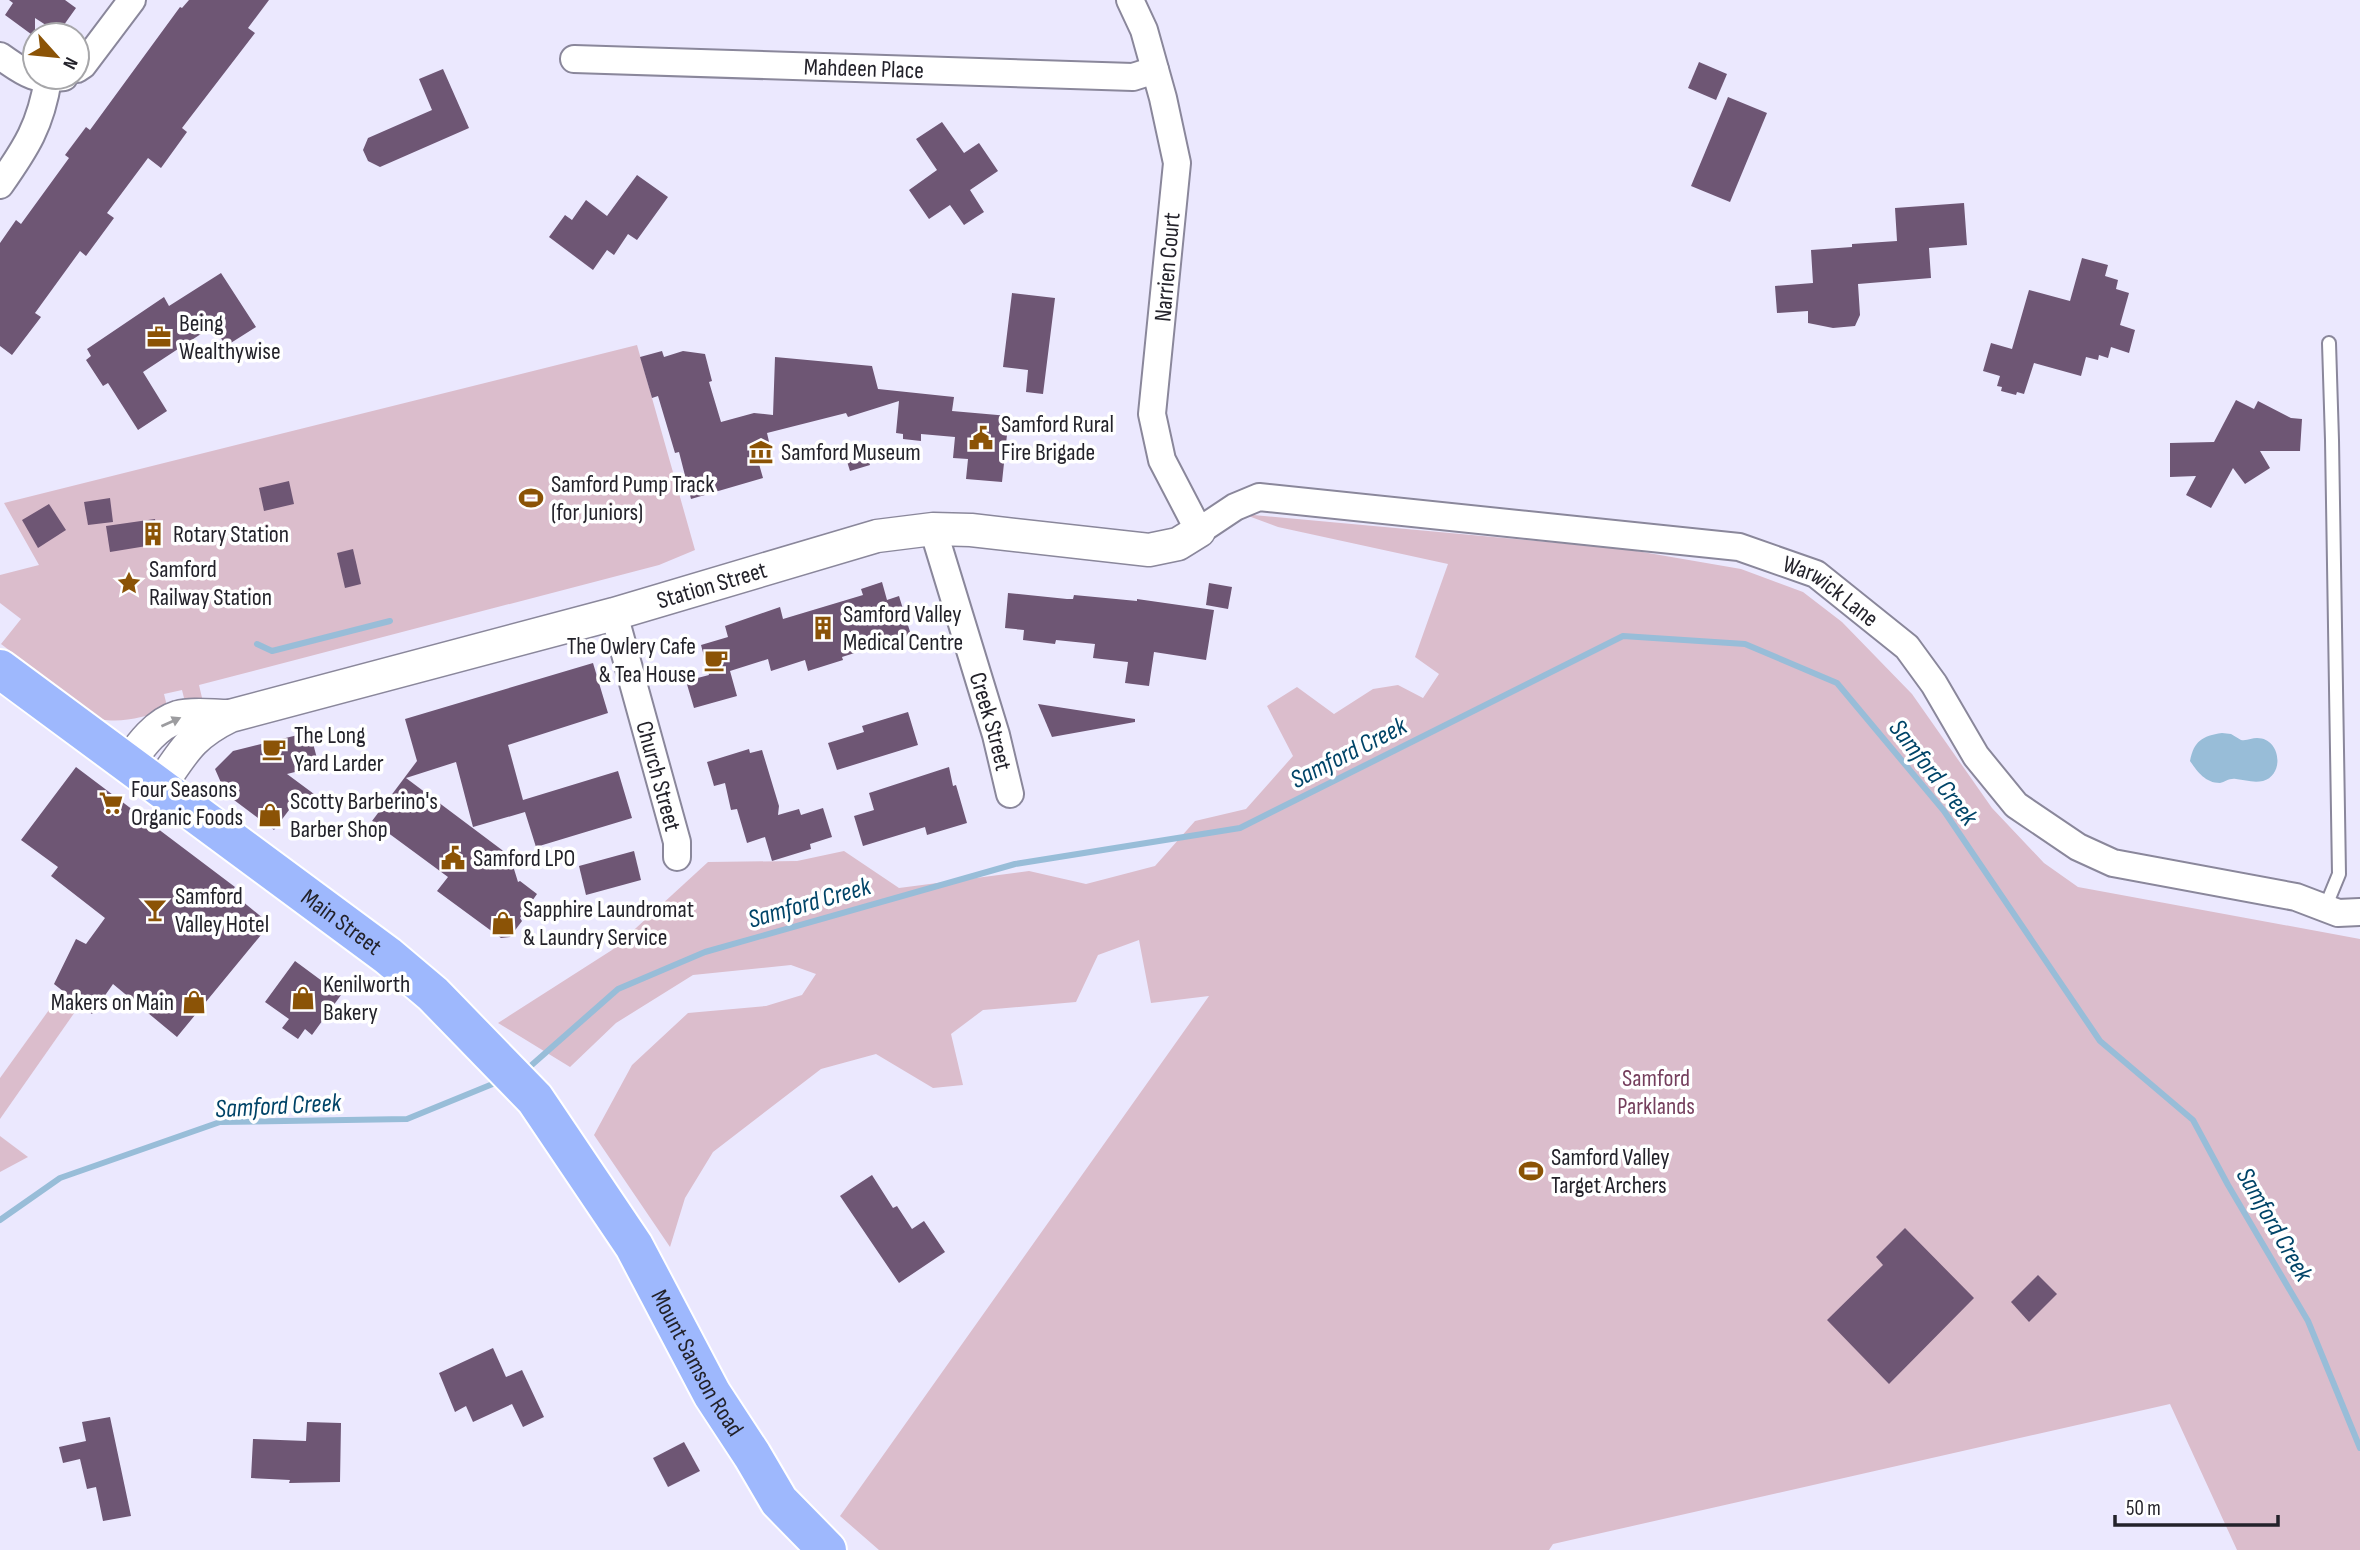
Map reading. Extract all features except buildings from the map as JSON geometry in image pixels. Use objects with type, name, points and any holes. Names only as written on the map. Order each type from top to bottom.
[{"type":"main road","name":"Main Street","points":[[0,668],[388,956],[433,994],[535,1099],[580,1164]]},
{"type":"main road","name":"Mount Samson Road","points":[[580,1164],[634,1246],[712,1394],[779,1501],[827,1550]]},
{"type":"street","points":[[91,53],[132,0]]},
{"type":"street","name":"Narrien Court","points":[[1130,0],[1144,30],[1177,163],[1152,414],[1162,460],[1199,531]]},
{"type":"street","points":[[0,57],[21,70]]},
{"type":"street","name":"Mahdeen Place","points":[[574,59],[1133,77],[1155,70]]},
{"type":"street","points":[[0,185],[28,145],[50,91]]},
{"type":"street","name":"Warwick Lane","points":[[1199,531],[1235,507],[1259,497],[1739,547],[1816,574],[1907,646],[1934,684],[1976,756],[2016,805],[2078,847],[2113,863],[2296,897],[2338,913],[2360,912]]},
{"type":"street","name":"Station Street","points":[[160,786],[193,739],[211,725],[230,716],[614,614],[877,536],[933,529],[971,530],[1149,550],[1178,544],[1199,531]]},
{"type":"street","name":"Creek Street","points":[[933,529],[996,735],[1010,794]]},
{"type":"street","name":"Church Street","points":[[614,614],[677,842],[677,857]]},
{"type":"street","name":"Station Street","points":[[128,763],[160,726],[179,717],[230,716]]},
{"type":"lane","points":[[2325,908],[2339,874],[2333,440],[2329,343]]},
{"type":"green space","points":[[637,345],[695,550],[659,565],[199,685],[203,702],[186,706],[182,690],[164,694],[168,710],[125,720],[100,719],[1,644],[21,619],[0,603],[0,575],[39,565],[4,503]]},
{"type":"green space","name":"Samford Parklands","points":[[1243,514],[1625,549],[1741,569],[1803,592],[1842,622],[1912,694],[1992,808],[2044,863],[2078,887],[2360,939],[2360,1550],[2237,1550],[2170,1404],[1553,1544],[1549,1550],[879,1550],[840,1516],[1209,996],[1151,1003],[1139,940],[1098,955],[1076,1002],[983,1010],[951,1034],[963,1085],[933,1088],[876,1054],[821,1069],[713,1152],[685,1198],[670,1247],[594,1135],[632,1065],[688,1013],[766,1006],[802,995],[816,974],[791,965],[693,975],[616,1023],[570,1067],[498,1023],[612,950],[708,862],[797,861],[844,851],[899,888],[1029,871],[1086,884],[1155,866],[1195,821],[1246,809],[1293,756],[1267,706],[1297,687],[1334,714],[1373,689],[1398,685],[1423,698],[1439,674],[1415,657],[1448,564],[1278,527]]},
{"type":"green space","points":[[59,996],[77,1009],[0,1119],[0,1078]]},
{"type":"green space","points":[[0,1136],[28,1157],[0,1172]]},
{"type":"water","points":[[2222,733],[2231,734],[2241,740],[2257,738],[2271,744],[2277,757],[2275,772],[2259,782],[2234,779],[2220,783],[2202,776],[2190,761],[2194,749],[2204,738]]},
{"type":"waterway","points":[[257,644],[272,651],[390,621]]},
{"type":"waterway","name":"Samford Creek","points":[[526,1070],[618,989],[705,952],[1015,864],[1240,828],[1623,636],[1745,644],[1837,683],[1944,811],[2100,1041],[2193,1120],[2308,1321],[2360,1448]]},
{"type":"waterway","name":"Samford Creek","points":[[0,1220],[60,1178],[220,1122],[407,1119],[500,1081]]},
{"type":"place","name":"Being Wealthywise","points":[[159,337]]},
{"type":"place","name":"Samford Rural Fire Brigade","points":[[981,438]]},
{"type":"place","name":"Samford Museum","points":[[761,452]]},
{"type":"place","name":"Samford Pump Track (for Juniors)","points":[[531,498]]},
{"type":"place","name":"Rotary Station","points":[[153,534]]},
{"type":"place","name":"Samford Railway Station","points":[[129,583]]},
{"type":"place","name":"Samford Valley Medical Centre","points":[[823,628]]},
{"type":"place","name":"The Owlery Cafe & Tea House","points":[[716,660]]},
{"type":"place","name":"The Long Yard Larder","points":[[274,749]]},
{"type":"place","name":"Four Seasons Organic Foods","points":[[111,803]]},
{"type":"place","name":"Scotty Barberino's Barber Shop","points":[[270,815]]},
{"type":"place","name":"Samford LPO","points":[[453,858]]},
{"type":"place","name":"Samford Valley Hotel","points":[[155,910]]},
{"type":"place","name":"Sapphire Laundromat & Laundry Service","points":[[503,923]]},
{"type":"place","name":"Kenilworth Bakery","points":[[303,998]]},
{"type":"place","name":"Makers on Main","points":[[194,1002]]},
{"type":"place","name":"Samford Valley Target Archers","points":[[1531,1171]]}]
